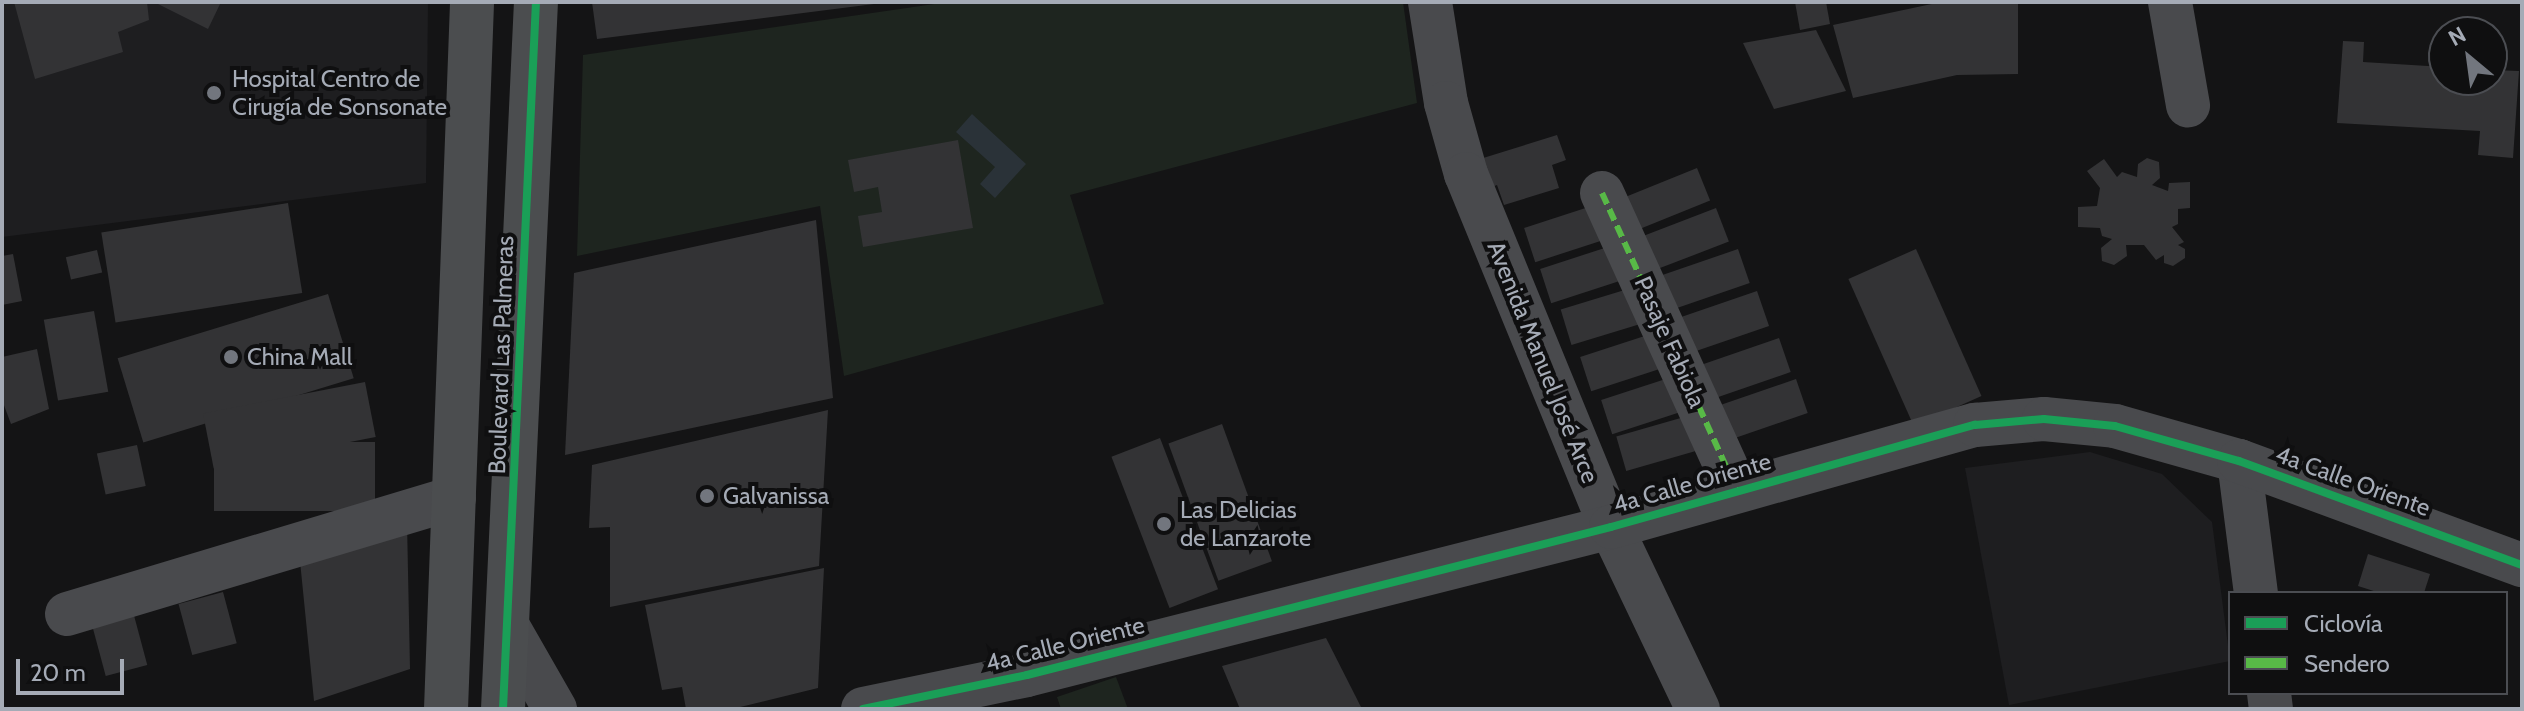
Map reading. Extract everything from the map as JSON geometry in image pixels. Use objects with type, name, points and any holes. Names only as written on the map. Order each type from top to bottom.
[{"type":"main road","name":"Boulevard Las Palmeras","points":[[446,709],[472,2]]},
{"type":"main road","name":"Boulevard Las Palmeras","points":[[503,709],[536,2]]},
{"type":"street","name":"Avenida Manuel José Arce","points":[[1430,2],[1446,103],[1466,174],[1611,527],[1698,709]]},
{"type":"street","points":[[2170,2],[2188,105]]},
{"type":"street","name":"Pasaje Fabiola","points":[[1602,193],[1737,491]]},
{"type":"street","name":"4a Calle Oriente","points":[[863,709],[1032,692],[1975,425],[2044,419],[2115,426],[2239,461],[2522,565]]},
{"type":"street","points":[[2239,461],[2256,591]]},
{"type":"street","points":[[67,614],[454,498]]},
{"type":"street","points":[[508,627],[555,709]]},
{"type":"shaded area","name":"Hospital Centro de Cirugía de Sonsonate","points":[[2,2],[428,2],[426,183],[2,237]]},
{"type":"shaded area","points":[[948,2],[1403,2],[1417,103],[1070,195],[1104,304],[844,376],[820,206],[577,256],[583,55]]},
{"type":"shaded area","points":[[972,114],[1026,164],[995,198],[980,184],[995,167],[956,132]]},
{"type":"shaded area","points":[[2090,452],[2162,474],[2212,522],[2228,661],[2009,705],[1965,468]]},
{"type":"shaded area","points":[[1116,677],[1128,709],[1061,709],[1057,697]]},
{"type":"building","points":[[14,2],[147,2],[149,20],[118,32],[123,52],[35,79]]},
{"type":"building","points":[[154,2],[221,2],[208,29]]},
{"type":"building","points":[[592,2],[874,2],[874,4],[597,39]]},
{"type":"building","points":[[1795,2],[1826,2],[1830,24],[1800,30]]},
{"type":"building","points":[[1941,2],[2018,2],[2018,74],[1957,75],[1853,98],[1833,25]]},
{"type":"building","points":[[1816,30],[1846,91],[1774,109],[1743,43]]},
{"type":"building","points":[[2343,41],[2364,42],[2363,62],[2428,66],[2428,96],[2508,96],[2508,71],[2519,71],[2513,158],[2478,155],[2480,131],[2337,123]]},
{"type":"building","points":[[1557,135],[1566,160],[1552,165],[1559,188],[1504,205],[1497,185],[1489,188],[1480,159]]},
{"type":"building","points":[[958,140],[973,228],[863,247],[858,216],[882,212],[878,187],[854,192],[848,160]]},
{"type":"building","points":[[2147,158],[2159,162],[2160,178],[2152,185],[2168,191],[2169,183],[2190,182],[2190,208],[2178,209],[2178,224],[2172,227],[2184,242],[2178,245],[2185,249],[2185,258],[2173,266],[2164,263],[2164,255],[2156,260],[2144,245],[2126,245],[2127,256],[2114,265],[2102,261],[2101,248],[2112,239],[2102,236],[2100,228],[2078,227],[2078,207],[2097,206],[2100,188],[2087,171],[2104,159],[2117,177],[2122,172],[2137,177],[2138,164]]},
{"type":"building","points":[[1697,168],[1710,200],[1625,235],[1612,202]]},
{"type":"building","points":[[1604,202],[1615,236],[1535,262],[1524,228]]},
{"type":"building","points":[[288,203],[302,293],[116,322],[101,233]]},
{"type":"building","points":[[1716,208],[1729,242],[1643,275],[1630,241]]},
{"type":"building","points":[[816,220],[833,398],[565,455],[574,273]]},
{"type":"building","points":[[1620,243],[1631,277],[1551,303],[1540,269]]},
{"type":"building","points":[[1738,249],[1750,283],[1662,313],[1650,279]]},
{"type":"building","points":[[1916,249],[1981,396],[1914,426],[1848,279]]},
{"type":"building","points":[[97,250],[102,272],[71,280],[66,257]]},
{"type":"building","points":[[13,254],[22,301],[2,305],[2,256]]},
{"type":"building","points":[[1641,285],[1652,320],[1571,345],[1561,310]]},
{"type":"building","points":[[1757,291],[1769,326],[1680,357],[1668,322]]},
{"type":"building","name":"China Mall","points":[[328,294],[354,378],[143,442],[118,358]]},
{"type":"building","points":[[94,311],[108,392],[58,401],[44,320]]},
{"type":"building","points":[[1660,331],[1671,365],[1591,391],[1580,357]]},
{"type":"building","points":[[1779,338],[1791,372],[1701,403],[1689,369]]},
{"type":"building","points":[[37,349],[49,409],[11,424],[2,400],[2,357]]},
{"type":"building","points":[[1681,374],[1692,408],[1612,434],[1601,400]]},
{"type":"building","points":[[1796,379],[1808,413],[1720,443],[1708,409]]},
{"type":"building","points":[[365,382],[376,437],[214,468],[203,413]]},
{"type":"building","name":"Galvanissa","points":[[828,410],[819,566],[610,607],[610,527],[589,528],[592,465]]},
{"type":"building","points":[[1698,413],[1708,448],[1626,471],[1616,436]]},
{"type":"building","points":[[1222,424],[1272,561],[1218,581],[1168,443]]},
{"type":"building","name":"Las Delicias de Lanzarote","points":[[1160,438],[1218,589],[1170,608],[1111,457]]},
{"type":"building","points":[[214,442],[375,442],[375,511],[214,511]]},
{"type":"building","points":[[137,445],[146,486],[106,495],[97,454]]},
{"type":"building","points":[[407,523],[410,669],[314,701],[299,551]]},
{"type":"building","points":[[2368,554],[2430,574],[2425,591],[2374,591],[2358,586]]},
{"type":"building","points":[[824,568],[818,688],[732,709],[686,709],[682,687],[662,690],[645,605]]},
{"type":"building","points":[[223,592],[237,643],[192,655],[179,604]]},
{"type":"building","points":[[132,608],[147,665],[106,676],[90,619]]},
{"type":"building","points":[[1326,638],[1362,709],[1240,709],[1222,666]]},
{"type":"marked path","points":[[1602,193],[1737,491]]},
{"type":"cycle path","points":[[503,709],[536,2]]},
{"type":"cycle path","points":[[863,709],[1027,675],[1611,527],[1975,425],[2044,419],[2115,426],[2239,461],[2522,565]]},
{"type":"place","name":"Hospital Centro de Cirugía de Sonsonate","points":[[214,93]]},
{"type":"place","name":"China Mall","points":[[231,357]]},
{"type":"place","name":"Galvanissa","points":[[707,496]]},
{"type":"place","name":"Las Delicias de Lanzarote","points":[[1164,524]]}]
